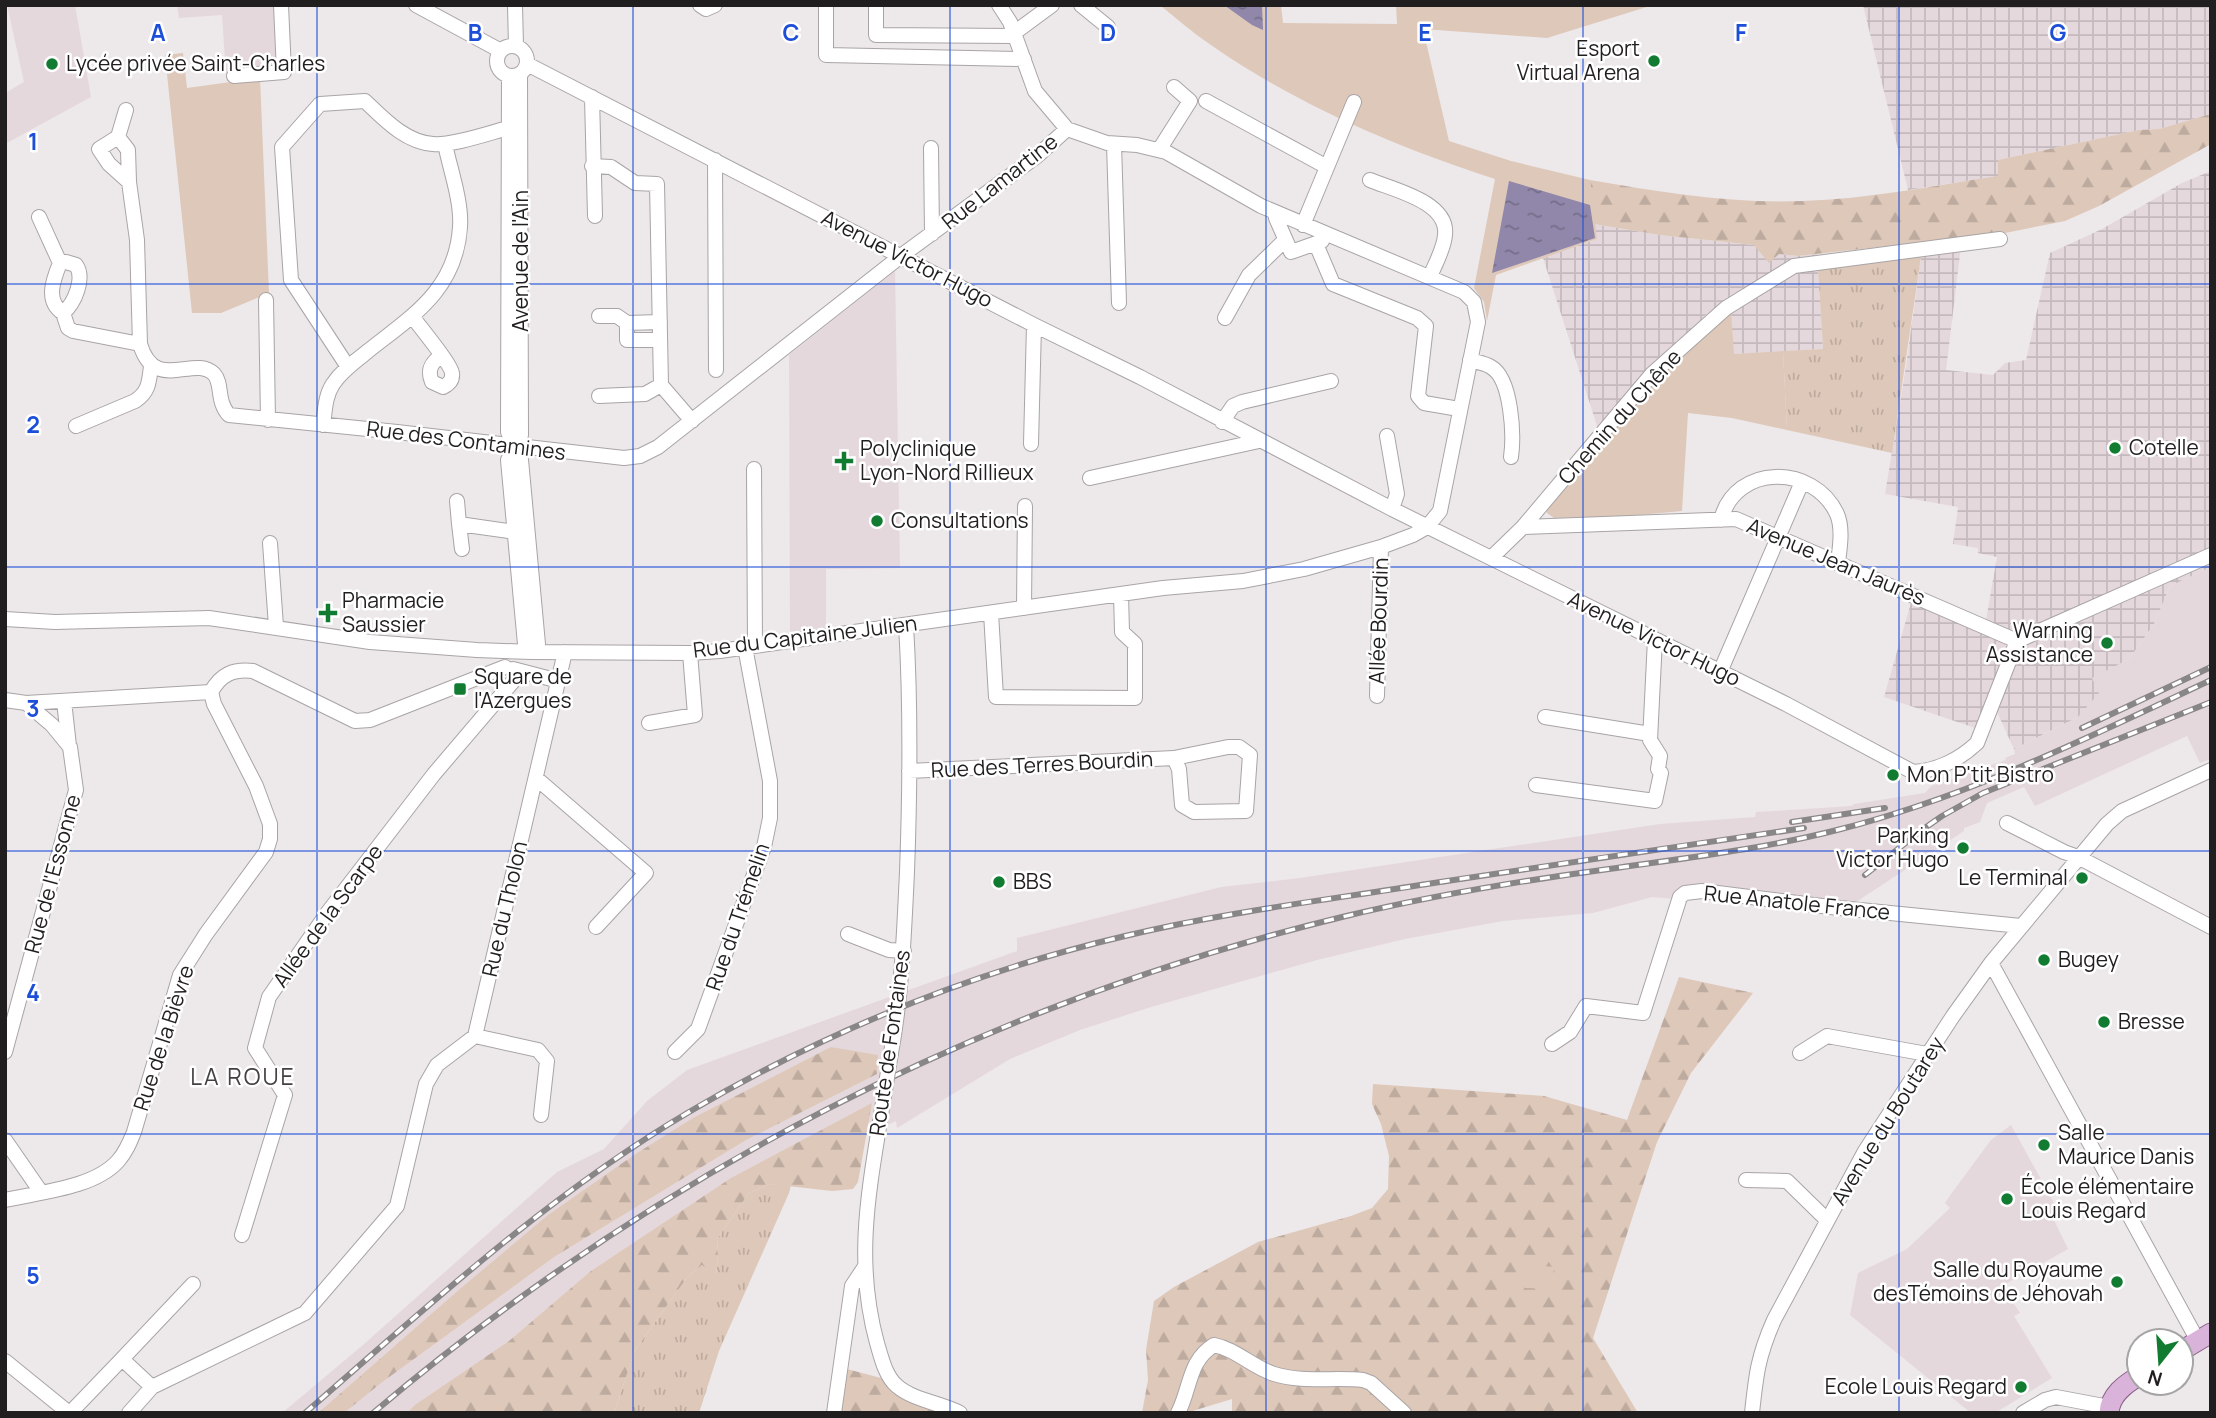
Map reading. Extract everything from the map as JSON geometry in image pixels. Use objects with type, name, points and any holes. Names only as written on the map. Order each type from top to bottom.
[{"type":"main road","points":[[2109,1410],[2125,1384]]},
{"type":"street","points":[[234,76],[284,72],[281,5]]},
{"type":"street","points":[[416,5],[501,51]]},
{"type":"street","points":[[514,5],[516,46]]},
{"type":"street","points":[[700,5],[706,9],[715,5]]},
{"type":"street","points":[[826,5],[827,55],[1024,59]]},
{"type":"street","points":[[874,56],[876,5]]},
{"type":"street","points":[[999,5],[1015,35],[1035,91],[1067,129],[1114,144],[1137,145],[1166,152],[1261,206],[1464,292],[1474,302],[1478,321],[1440,511],[1427,527]]},
{"type":"street","points":[[876,35],[1015,35],[1052,5]]},
{"type":"street","points":[[1081,5],[1108,27]]},
{"type":"street","points":[[516,46],[524,51],[519,71],[499,68],[497,58],[501,51],[506,47],[516,46]]},
{"type":"street","name":"Avenue Victor Hugo","points":[[519,71],[592,97],[1427,527],[1655,639],[1913,772],[1934,769],[1964,755],[1977,743],[2017,640]]},
{"type":"street","name":"Avenue de l'Ain","points":[[519,71],[508,128],[509,432],[521,460],[521,533],[538,644],[532,652]]},
{"type":"street","name":"Avenue de l'Ain","points":[[515,447],[521,435],[519,71]]},
{"type":"street","points":[[1159,150],[1190,101],[1174,87]]},
{"type":"street","points":[[592,97],[595,216]]},
{"type":"street","points":[[348,367],[291,281],[282,147],[320,104],[365,101],[391,125],[409,137],[434,144],[445,144],[508,128]]},
{"type":"street","points":[[1206,101],[1327,167]]},
{"type":"street","points":[[1303,225],[1353,102]]},
{"type":"street","points":[[126,110],[118,136],[99,149],[109,164],[129,183]]},
{"type":"street","name":"Rue Lamartine","points":[[901,256],[1037,156],[1067,129]]},
{"type":"street","points":[[76,426],[144,395],[148,388],[151,366],[144,358],[139,344],[137,240],[129,183],[128,150],[118,136]]},
{"type":"street","points":[[323,425],[329,390],[348,367],[433,297],[446,278],[458,241],[460,215],[445,144]]},
{"type":"street","points":[[1114,144],[1119,303]]},
{"type":"street","name":"Rue Lamartine","points":[[931,148],[932,234]]},
{"type":"street","points":[[715,160],[716,370]]},
{"type":"street","points":[[592,166],[611,167],[635,183],[657,184],[661,385],[692,421]]},
{"type":"street","points":[[1370,180],[1423,202],[1439,212],[1445,222],[1445,237],[1430,277]]},
{"type":"street","points":[[1276,213],[1291,252],[1331,237]]},
{"type":"street","points":[[38,217],[60,263],[52,289],[52,299],[55,307],[63,313],[68,328],[139,344]]},
{"type":"street","name":"Chemin du Chêne","points":[[1523,527],[1652,374],[1726,308],[1794,266],[2000,239]]},
{"type":"street","points":[[1225,318],[1248,275],[1286,240]]},
{"type":"street","points":[[1316,244],[1333,284],[1417,318],[1426,326],[1418,396],[1424,403],[1459,409]]},
{"type":"street","name":"Rue des Contamines","points":[[151,366],[160,369],[207,369],[218,380],[220,402],[229,415],[624,458],[640,456],[658,447],[692,421],[901,256]]},
{"type":"street","points":[[60,263],[76,265],[80,272],[71,307],[63,313]]},
{"type":"street","points":[[266,300],[268,419]]},
{"type":"street","points":[[412,316],[441,356]]},
{"type":"street","points":[[599,316],[617,316],[626,323],[660,322]]},
{"type":"street","points":[[626,323],[627,340],[660,340]]},
{"type":"street","points":[[1031,444],[1034,325]]},
{"type":"street","points":[[1470,360],[1491,367],[1501,378],[1513,417],[1511,457]]},
{"type":"street","points":[[1222,422],[1233,406],[1242,402],[1331,381]]},
{"type":"street","points":[[599,396],[645,394],[661,385]]},
{"type":"street","points":[[1387,436],[1397,494],[1392,509]]},
{"type":"street","points":[[1090,478],[1259,441]]},
{"type":"street","name":"Rue du Trémelin","points":[[675,1052],[698,1030],[764,846],[770,818],[770,781],[750,646],[754,469]]},
{"type":"street","points":[[1721,520],[1729,499],[1736,490],[1757,480],[1789,477],[1821,494],[1836,513],[1840,536],[1838,562]]},
{"type":"street","points":[[1720,672],[1802,482]]},
{"type":"street","points":[[457,501],[462,549]]},
{"type":"street","points":[[1024,608],[1025,506]]},
{"type":"street","name":"Avenue Jean Jaurès","points":[[1523,527],[1737,519],[2017,640]]},
{"type":"street","points":[[459,524],[521,533]]},
{"type":"street","name":"Rue du Capitaine Julien","points":[[5,618],[54,622],[209,618],[370,642],[501,651],[690,653],[1121,594],[1243,581],[1304,569],[1381,547],[1427,527]]},
{"type":"street","points":[[1491,558],[1523,527]]},
{"type":"street","points":[[270,543],[276,626]]},
{"type":"street","name":"Allée Bourdin","points":[[1377,696],[1381,547]]},
{"type":"street","points":[[2017,640],[2211,555]]},
{"type":"street","points":[[991,613],[996,697],[1135,698],[1135,644],[1122,632],[1121,594]]},
{"type":"street","name":"Route de Fontaines","points":[[906,625],[909,771],[904,951],[900,1007],[869,1194],[864,1268],[875,1334],[885,1368],[895,1385],[960,1413]]},
{"type":"street","points":[[1536,785],[1655,801],[1661,773],[1658,769],[1660,755],[1650,740],[1655,639]]},
{"type":"street","points":[[501,651],[505,667]]},
{"type":"street","name":"Rue du Tholon","points":[[475,1036],[565,652]]},
{"type":"street","points":[[649,723],[695,715],[690,653]]},
{"type":"street","points":[[5,700],[26,704],[211,692],[216,682],[225,674],[237,669],[253,671],[355,721],[370,720],[505,667],[559,681]]},
{"type":"street","name":"Allée de la Scarpe","points":[[242,1235],[285,1095],[255,1048],[270,997],[328,912],[433,774],[521,672]]},
{"type":"street","name":"Rue de la Bièvre","points":[[5,1200],[96,1178],[118,1161],[127,1150],[180,975],[206,934],[266,852],[270,839],[270,824],[256,786],[214,704],[211,692]]},
{"type":"street","name":"Rue de l'Essonne","points":[[6,1045],[76,790],[64,701]]},
{"type":"street","points":[[26,704],[52,725],[70,747]]},
{"type":"street","points":[[1545,717],[1650,734]]},
{"type":"street","name":"Rue des Terres Bourdin","points":[[909,771],[1174,758],[1239,747],[1250,755],[1246,811],[1194,812],[1182,805],[1179,769],[1174,758]]},
{"type":"street","name":"Avenue du Boutarey","points":[[1752,1413],[1756,1370],[1761,1348],[1773,1320],[1865,1151],[1927,1054],[1991,962],[2099,832],[2122,811],[2211,770]]},
{"type":"street","points":[[536,778],[646,873],[596,927]]},
{"type":"street","points":[[2007,823],[2211,927]]},
{"type":"street","name":"Rue Anatole France","points":[[1552,1044],[1570,1032],[1586,1006],[1643,1013],[1680,897],[1685,893],[1702,891],[2021,926]]},
{"type":"street","points":[[848,934],[890,950],[904,951]]},
{"type":"street","points":[[1991,962],[2196,1342]]},
{"type":"street","points":[[129,1413],[152,1387],[305,1313],[397,1206],[426,1084],[438,1065],[475,1036],[538,1050],[547,1060],[541,1115]]},
{"type":"street","points":[[1800,1053],[1827,1036],[1927,1054]]},
{"type":"street","points":[[5,1140],[41,1192]]},
{"type":"street","points":[[1746,1180],[1787,1181],[1828,1220]]},
{"type":"street","points":[[834,1413],[852,1286],[864,1268]]},
{"type":"street","points":[[5,1361],[70,1413],[193,1284]]},
{"type":"street","points":[[1178,1413],[1195,1364],[1202,1353],[1214,1345],[1226,1348],[1254,1367],[1276,1375],[1304,1379],[1363,1380],[1371,1383],[1404,1413]]},
{"type":"street","points":[[122,1359],[152,1387]]},
{"type":"street","points":[[2023,1413],[2056,1397],[2109,1410]]},
{"type":"shaded area","name":"Lycée privée Saint-Charles","points":[[7,5],[75,5],[91,97],[5,144],[5,93],[24,82]]},
{"type":"shaded area","points":[[177,5],[277,5],[281,67],[226,75],[222,15],[179,18]]},
{"type":"shaded area","points":[[1863,5],[2211,5],[2211,114],[2159,129],[2139,130],[1998,160],[1999,176],[1908,190]]},
{"type":"shaded area","points":[[2211,171],[2211,567],[2170,586],[2154,624],[2129,659],[2092,678],[2099,693],[2078,717],[2014,749],[1997,712],[1986,709],[1978,729],[1884,697],[1912,599],[1917,590],[1986,620],[1997,557],[1978,553],[1978,548],[1953,544],[1958,507],[1885,494],[1922,250],[1961,246],[1946,370],[1993,375],[2005,363],[2026,360],[2050,253],[2102,229],[2182,183]]},
{"type":"shaded area","points":[[1594,224],[1660,235],[1754,245],[1779,254],[1817,254],[1823,349],[1734,354],[1728,299],[1704,316],[1698,326],[1599,432],[1543,258],[1597,239]]},
{"type":"shaded area","name":"Polyclinique Lyon-Nord Rillieux","points":[[895,271],[900,568],[826,569],[826,628],[790,632],[789,355]]},
{"type":"shaded area","points":[[2211,567],[2211,759],[2200,763],[2187,736],[2035,806],[2024,787],[1987,803],[1980,822],[1964,828],[1964,831],[1853,904],[1694,886],[1674,899],[1652,897],[1593,913],[1503,921],[1405,939],[1317,960],[1080,1030],[1010,1059],[897,1128],[896,1121],[754,1186],[432,1413],[282,1413],[363,1345],[557,1172],[604,1149],[647,1101],[687,1070],[1017,951],[1017,938],[1221,887],[1300,878],[1660,824],[1755,817],[1756,812],[1852,806],[1925,793],[1931,786],[2006,760],[2005,758],[2015,754],[2014,749],[2078,717],[2091,678],[2129,659],[2154,624],[2170,586]]},
{"type":"shaded area","points":[[2011,1125],[2059,1212],[2052,1216],[2068,1249],[2002,1286],[2020,1313],[2014,1316],[2052,1378],[1995,1413],[1971,1413],[1850,1315],[1858,1273],[1907,1249],[1950,1208],[1945,1203],[1951,1194],[1991,1140]]},
{"type":"green space","points":[[1160,5],[1281,5],[1283,23],[1397,24],[1396,5],[1653,5],[1547,38],[1423,29],[1449,141],[1511,161],[1590,180],[1597,239],[1496,275],[1487,321],[1484,302],[1474,288],[1495,179],[1384,138],[1278,87],[1198,36]]},
{"type":"green space","points":[[183,53],[187,88],[260,78],[269,293],[221,313],[192,313],[165,55]]},
{"type":"green space","points":[[2211,114],[2211,144],[2099,206],[2065,221],[2005,233],[1798,256],[1779,254],[1769,263],[1754,245],[1660,235],[1594,224],[1590,180],[1669,193],[1748,201],[1851,198],[1998,176],[1998,160],[2139,130],[2159,129]]},
{"type":"green space","points":[[1922,250],[1892,453],[1787,430],[1783,351],[1823,349],[1818,269]]},
{"type":"green space","points":[[1731,311],[1734,354],[1783,351],[1787,430],[1732,418],[1688,413],[1682,511],[1554,518],[1547,513],[1546,508],[1646,389]]},
{"type":"green space","points":[[1679,977],[1753,993],[1691,1073],[1657,1142],[1593,1338],[1638,1413],[1232,1413],[1232,1399],[1186,1413],[1142,1413],[1148,1380],[1146,1350],[1154,1301],[1174,1287],[1258,1242],[1372,1208],[1388,1189],[1389,1156],[1381,1124],[1372,1104],[1373,1084],[1544,1096],[1627,1120]]},
{"type":"green space","points":[[831,1047],[878,1055],[877,1074],[746,1140],[554,1257],[344,1413],[318,1413],[548,1215],[693,1118]]},
{"type":"green space","points":[[872,1103],[858,1182],[853,1189],[832,1191],[770,1184],[749,1193],[717,1239],[716,1276],[702,1265],[686,1279],[635,1350],[614,1413],[407,1413],[509,1341],[591,1271],[731,1178]]},
{"type":"green space","points":[[770,1184],[791,1185],[719,1351],[699,1413],[614,1413],[635,1350],[686,1279],[702,1265],[716,1275],[717,1239],[749,1193]]},
{"type":"green space","points":[[1525,1264],[1554,1267],[1552,1289],[1525,1288]]},
{"type":"green space","points":[[847,1369],[881,1378],[916,1398],[955,1413],[832,1413]]},
{"type":"water","points":[[1224,5],[1262,5],[1263,30],[1252,25]]},
{"type":"water","points":[[1509,181],[1590,205],[1595,238],[1492,273]]},
{"type":"railway","points":[[2082,728],[2211,667]]},
{"type":"railway","points":[[373,1413],[481,1327],[593,1247],[709,1174],[829,1108],[952,1049],[1079,998],[1209,954],[1375,909],[1508,884],[1752,848],[1837,830],[1934,801],[1981,783],[2211,680]]},
{"type":"railway","points":[[1865,875],[1942,816],[1983,793],[2211,702]]},
{"type":"railway","points":[[1792,822],[1885,808]]},
{"type":"railway","points":[[305,1413],[490,1254],[637,1144],[689,1112],[793,1056],[901,1007],[1011,967],[1125,936],[1200,920],[1804,828]]},
{"type":"place","name":"Esport Virtual Arena","points":[[1654,61]]},
{"type":"place","name":"Lycée privée Saint-Charles","points":[[52,64]]},
{"type":"place","name":"Cotelle","points":[[2115,448]]},
{"type":"place","name":"Polyclinique Lyon-Nord Rillieux","points":[[844,461]]},
{"type":"place","name":"Consultations","points":[[877,521]]},
{"type":"place","name":"Pharmacie Saussier","points":[[328,613]]},
{"type":"place","name":"Warning Assistance","points":[[2107,643]]},
{"type":"place","name":"Square de l'Azergues","points":[[460,689]]},
{"type":"place","name":"Mon P'tit Bistro","points":[[1893,775]]},
{"type":"place","name":"Parking Victor Hugo","points":[[1963,848]]},
{"type":"place","name":"Le Terminal","points":[[2082,878]]},
{"type":"place","name":"BBS","points":[[999,882]]},
{"type":"place","name":"Bugey","points":[[2044,960]]},
{"type":"place","name":"Bresse","points":[[2104,1022]]},
{"type":"place","name":"Salle Maurice Danis","points":[[2044,1145]]},
{"type":"place","name":"École élémentaire Louis Regard","points":[[2007,1199]]},
{"type":"place","name":"Salle du Royaume desTémoins de Jéhovah","points":[[2117,1282]]},
{"type":"place","name":"Ecole Louis Regard","points":[[2021,1387]]},
{"type":"district","name":"LA ROUE","points":[[243,1077]]}]
